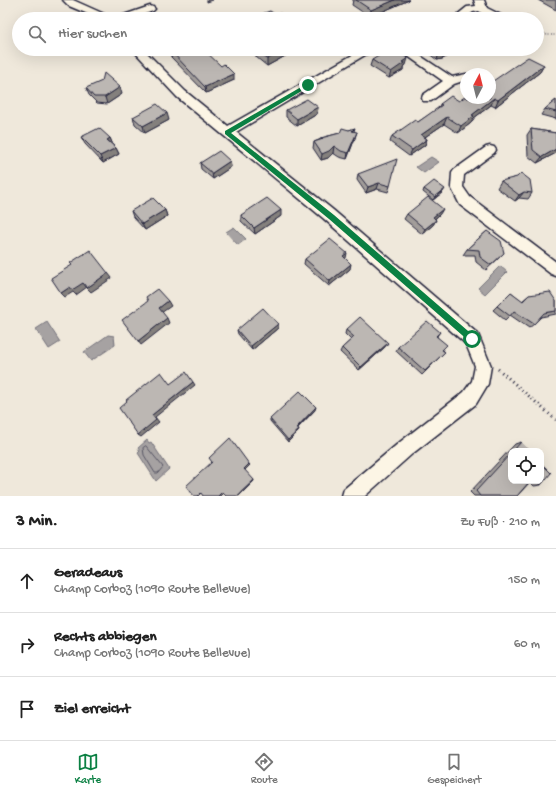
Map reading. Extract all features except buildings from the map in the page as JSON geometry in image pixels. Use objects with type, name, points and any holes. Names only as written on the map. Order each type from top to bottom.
[{"type":"street","points":[[68,0],[72,4],[91,12]]},
{"type":"street","points":[[467,12],[479,4],[486,12]]},
{"type":"street","points":[[141,12],[150,9]]},
{"type":"street","points":[[144,56],[181,94],[328,214],[472,339],[483,366],[480,384],[470,398],[406,448],[351,496]]},
{"type":"street","points":[[227,132],[358,56]]},
{"type":"street","points":[[413,56],[450,82]]},
{"type":"street","points":[[427,98],[450,82],[460,79]]},
{"type":"street","points":[[490,150],[458,173],[457,187],[465,201],[556,270]]},
{"type":"path","points":[[544,34],[556,35]]},
{"type":"path","points":[[496,368],[556,420]]},
{"type":"water","points":[[431,157],[439,162],[424,173],[416,167]]},
{"type":"water","points":[[234,227],[246,239],[238,245],[226,232]]},
{"type":"water","points":[[500,266],[507,272],[485,294],[478,288]]},
{"type":"water","points":[[47,322],[60,342],[49,349],[36,329]]},
{"type":"water","points":[[108,335],[114,336],[115,345],[91,361],[84,352]]},
{"type":"water","points":[[147,440],[149,443],[151,442],[169,469],[156,481],[138,453],[140,451],[138,448]]},
{"type":"route","points":[[308,85],[227,132],[332,217],[472,339]]}]
